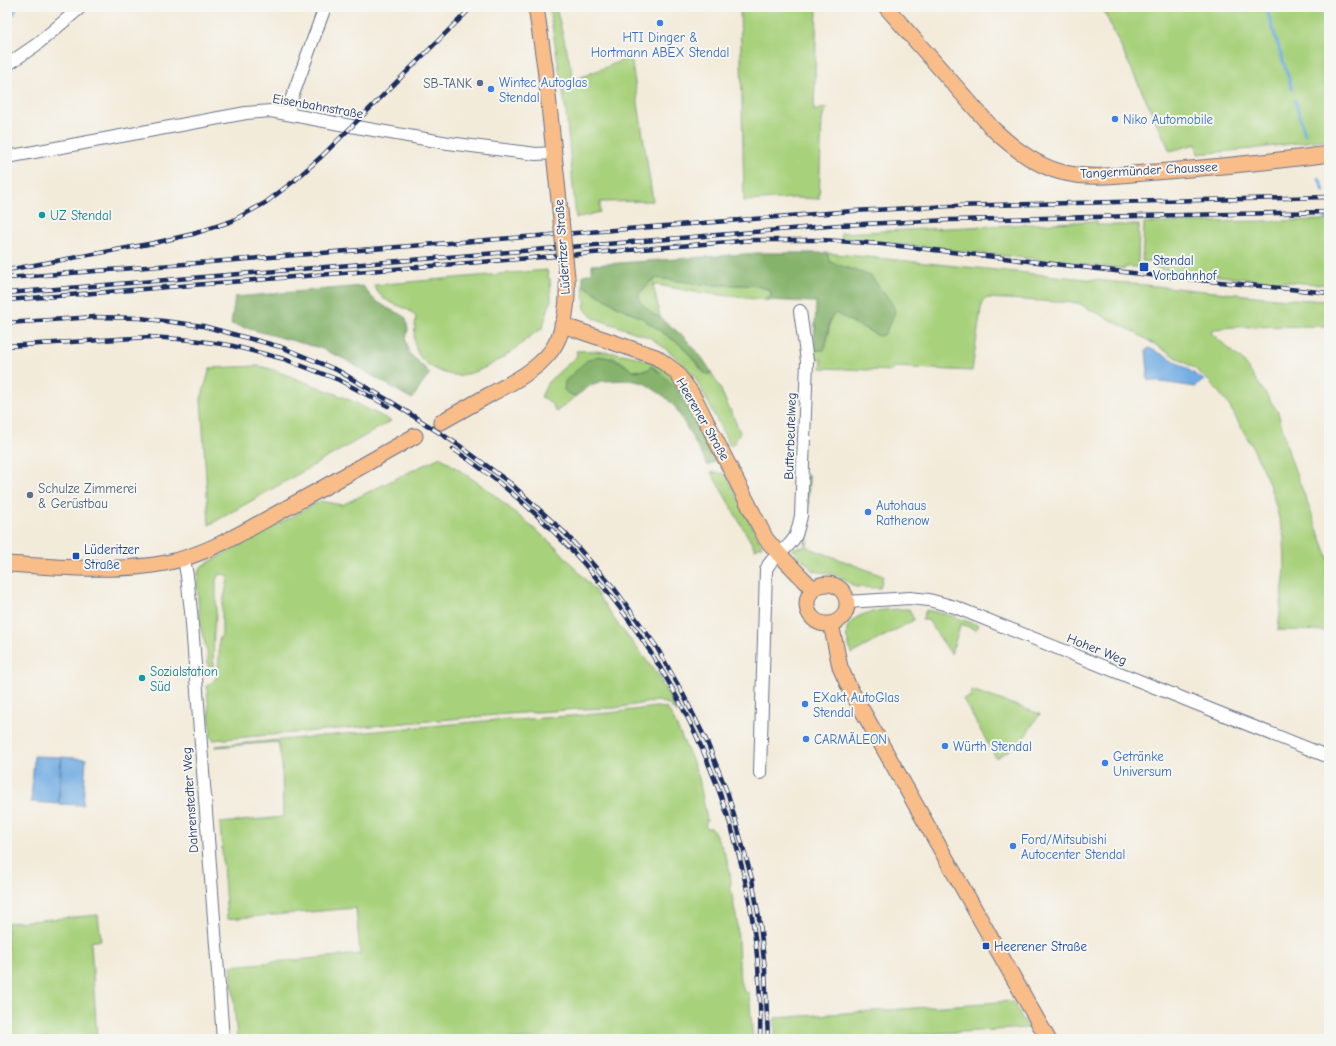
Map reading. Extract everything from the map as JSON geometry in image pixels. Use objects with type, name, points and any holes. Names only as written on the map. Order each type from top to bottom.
[{"type":"main road","name":"Lüderitzer Straße","points":[[441,422],[510,384],[535,367],[551,351],[557,340],[562,325],[567,302],[567,277],[543,46],[536,7]]},
{"type":"main road","name":"Tangermünder Chaussee","points":[[886,7],[993,129],[1017,150],[1046,167],[1064,173],[1076,175],[1106,175],[1195,169],[1329,154]]},
{"type":"main road","name":"Heerener Straße","points":[[562,325],[656,357],[675,371],[697,403],[766,539],[813,589]]},
{"type":"main road","points":[[7,564],[56,567],[149,566],[184,558],[210,548],[248,529],[415,436]]},
{"type":"main road","points":[[823,584],[834,585],[843,592],[847,602],[845,614],[841,619],[831,624],[819,623],[810,616],[807,611],[807,600],[813,589],[823,584]]},
{"type":"main road","points":[[831,624],[840,667],[849,687],[1048,1039]]},
{"type":"street","points":[[7,65],[36,45],[81,7]]},
{"type":"street","points":[[288,114],[291,100],[325,7]]},
{"type":"street","name":"Eisenbahnstraße","points":[[7,157],[252,112],[271,111],[359,128],[490,149],[536,154],[554,153]]},
{"type":"street","name":"Butterbeutelweg","points":[[779,554],[795,537],[801,516],[807,361],[800,311]]},
{"type":"street","points":[[760,773],[766,570],[772,559],[779,554]]},
{"type":"street","name":"Dahrenstedter Weg","points":[[184,558],[191,611],[223,1039]]},
{"type":"street","name":"Hoher Weg","points":[[847,602],[921,598],[955,607],[1329,757]]},
{"type":"green space","points":[[549,7],[556,7],[574,80],[631,57],[653,201],[600,202],[600,212],[576,218],[566,112]]},
{"type":"green space","points":[[740,7],[817,7],[814,111],[827,107],[822,119],[819,199],[796,198],[744,201]]},
{"type":"green space","points":[[1102,7],[1329,7],[1329,139],[1198,154],[1196,144],[1170,151]]},
{"type":"green space","points":[[1329,220],[1329,285],[1239,278],[1157,269],[1157,262],[1142,261],[1144,223]]},
{"type":"green space","points":[[1097,221],[1097,225],[1139,225],[1138,267],[1125,267],[1125,269],[841,238],[841,233]]},
{"type":"green space","points":[[758,253],[827,253],[830,262],[871,276],[893,305],[895,312],[885,334],[879,336],[835,313],[830,321],[824,350],[814,350],[816,302],[764,300],[772,296],[769,289],[751,285],[709,285],[657,278],[650,282],[639,294],[640,302],[654,315],[660,317],[685,338],[703,359],[711,372],[710,374],[706,374],[682,346],[642,318],[615,305],[583,285],[583,275],[592,273],[592,265]]},
{"type":"green space","points":[[827,253],[1275,298],[1329,301],[1329,326],[1233,327],[1215,329],[1211,333],[1243,361],[1278,412],[1290,457],[1329,560],[1329,631],[1278,630],[1285,569],[1284,538],[1274,499],[1268,481],[1253,448],[1227,402],[1210,382],[1194,368],[1134,332],[1078,303],[987,298],[982,302],[972,371],[893,367],[893,371],[821,368],[822,359],[813,359],[814,350],[818,351],[826,345],[831,317],[835,313],[879,336],[830,262]]},
{"type":"green space","points":[[547,270],[550,279],[551,300],[542,329],[496,362],[478,371],[461,375],[444,373],[430,366],[424,361],[416,350],[414,338],[416,317],[406,309],[383,298],[378,293],[374,285]]},
{"type":"green space","points":[[657,278],[709,285],[751,285],[769,289],[772,296],[764,300],[694,292],[653,284],[660,317],[654,315],[640,302],[639,294],[650,282]]},
{"type":"green space","points":[[583,285],[615,305],[642,318],[682,346],[704,373],[710,374],[711,372],[740,432],[734,444],[730,446],[695,377],[684,365],[651,338],[594,318],[585,309],[584,304],[586,303],[584,300]]},
{"type":"green space","points":[[363,286],[376,300],[387,308],[406,318],[408,329],[406,340],[409,353],[430,373],[412,399],[344,359],[320,348],[231,324],[235,297]]},
{"type":"green space","points":[[576,351],[616,353],[641,358],[655,364],[665,371],[683,393],[698,419],[717,457],[714,462],[677,389],[652,366],[648,370],[633,371],[612,357],[567,393],[576,396],[556,412],[550,402],[541,397],[548,382],[577,356]]},
{"type":"green space","points":[[598,356],[617,360],[633,371],[648,370],[651,366],[662,374],[677,389],[714,462],[708,466],[676,408],[664,396],[644,383],[630,380],[602,381],[591,385],[576,396],[567,393],[564,390],[565,381],[586,361]]},
{"type":"green space","points":[[259,366],[271,369],[346,398],[391,421],[209,525],[201,399],[210,368]]},
{"type":"green space","points":[[440,457],[487,489],[557,548],[593,588],[617,623],[658,675],[677,713],[668,704],[658,701],[615,708],[508,714],[213,740],[211,736],[207,688],[208,685],[214,680],[218,670],[219,638],[222,635],[222,608],[228,575],[220,574],[216,580],[216,618],[214,626],[213,671],[209,676],[207,651],[200,626],[197,584],[198,573],[202,566],[320,501],[342,505]]},
{"type":"green space","points":[[711,472],[726,474],[762,546],[755,549]]},
{"type":"green space","points":[[806,476],[809,476],[807,547],[883,576],[880,588],[856,587],[838,576],[813,570],[792,549],[805,547],[805,530],[801,530]]},
{"type":"green space","points":[[909,609],[914,620],[851,654],[847,638],[847,629],[851,622],[857,617],[883,610]]},
{"type":"green space","points":[[926,610],[949,615],[978,625],[976,630],[961,624],[951,654],[928,620],[922,620]]},
{"type":"green space","points":[[972,690],[1040,714],[1019,743],[996,758],[963,699],[970,697]]},
{"type":"green space","points":[[656,707],[666,708],[671,714],[699,778],[707,821],[705,825],[707,828],[712,828],[723,849],[727,861],[737,921],[740,983],[742,984],[744,991],[749,993],[753,1039],[237,1039],[231,966],[360,954],[356,908],[227,919],[220,823],[283,817],[282,764],[278,742],[215,746],[507,719],[517,720],[609,713]]},
{"type":"green space","points":[[98,915],[101,940],[91,942],[97,1039],[7,1039],[7,923]]},
{"type":"green space","points":[[1012,1001],[1028,1028],[910,1035],[910,1039],[775,1039],[775,1018]]},
{"type":"water","points":[[1149,348],[1172,359],[1204,380],[1195,387],[1148,380],[1146,350]]},
{"type":"water","points":[[34,756],[61,757],[58,804],[31,802]]},
{"type":"water","points":[[62,757],[86,759],[83,805],[59,804]]},
{"type":"waterway","points":[[14,14],[16,7]]},
{"type":"waterway","points":[[1266,7],[1292,89]]},
{"type":"waterway","points":[[1295,100],[1305,134]]},
{"type":"waterway","points":[[1319,178],[1324,191]]},
{"type":"waterway","points":[[1326,218],[1329,223]]},
{"type":"railway","points":[[7,270],[154,243],[193,234],[232,221],[265,203],[294,181],[322,156],[472,7]]},
{"type":"railway","points":[[7,278],[853,211],[951,206],[1329,197]]},
{"type":"railway","points":[[7,293],[840,225],[951,220],[1329,212]]},
{"type":"railway","points":[[7,300],[754,240],[823,240],[882,244],[1150,275],[1329,293]]},
{"type":"railway","points":[[7,323],[94,317],[140,318],[203,326],[281,347],[337,370],[393,403],[460,446],[510,483],[565,533],[614,588],[656,646],[682,692],[707,742],[728,794],[752,879],[760,924],[765,970],[768,1039]]},
{"type":"railway","points":[[7,346],[150,337],[192,340],[229,345],[284,359],[339,380],[388,406]]},
{"type":"railway","points":[[453,449],[522,502],[583,563],[636,631],[681,705],[717,784],[742,867],[757,952],[760,1039]]},
{"type":"place","name":"HTI Dinger & Hortmann ABEX Stendal","points":[[660,23]]},
{"type":"place","name":"SB-TANK","points":[[480,83]]},
{"type":"place","name":"Wintec Autoglas Stendal","points":[[491,89]]},
{"type":"place","name":"Niko Automobile","points":[[1115,119]]},
{"type":"place","name":"UZ Stendal","points":[[42,215]]},
{"type":"place","name":"Stendal Vorbahnhof","points":[[1144,267]]},
{"type":"place","name":"Schulze Zimmerei & Gerüstbau","points":[[30,495]]},
{"type":"place","name":"Autohaus Rathenow","points":[[868,512]]},
{"type":"place","name":"Lüderitzer Straße","points":[[76,556]]},
{"type":"place","name":"Sozialstation Süd","points":[[142,678]]},
{"type":"place","name":"EXakt AutoGlas Stendal","points":[[805,704]]},
{"type":"place","name":"CARMÄLEON","points":[[806,739]]},
{"type":"place","name":"Würth Stendal","points":[[945,746]]},
{"type":"place","name":"Getränke Universum","points":[[1105,763]]},
{"type":"place","name":"Ford/Mitsubishi Autocenter Stendal","points":[[1013,846]]},
{"type":"place","name":"Heerener Straße","points":[[986,946]]}]
